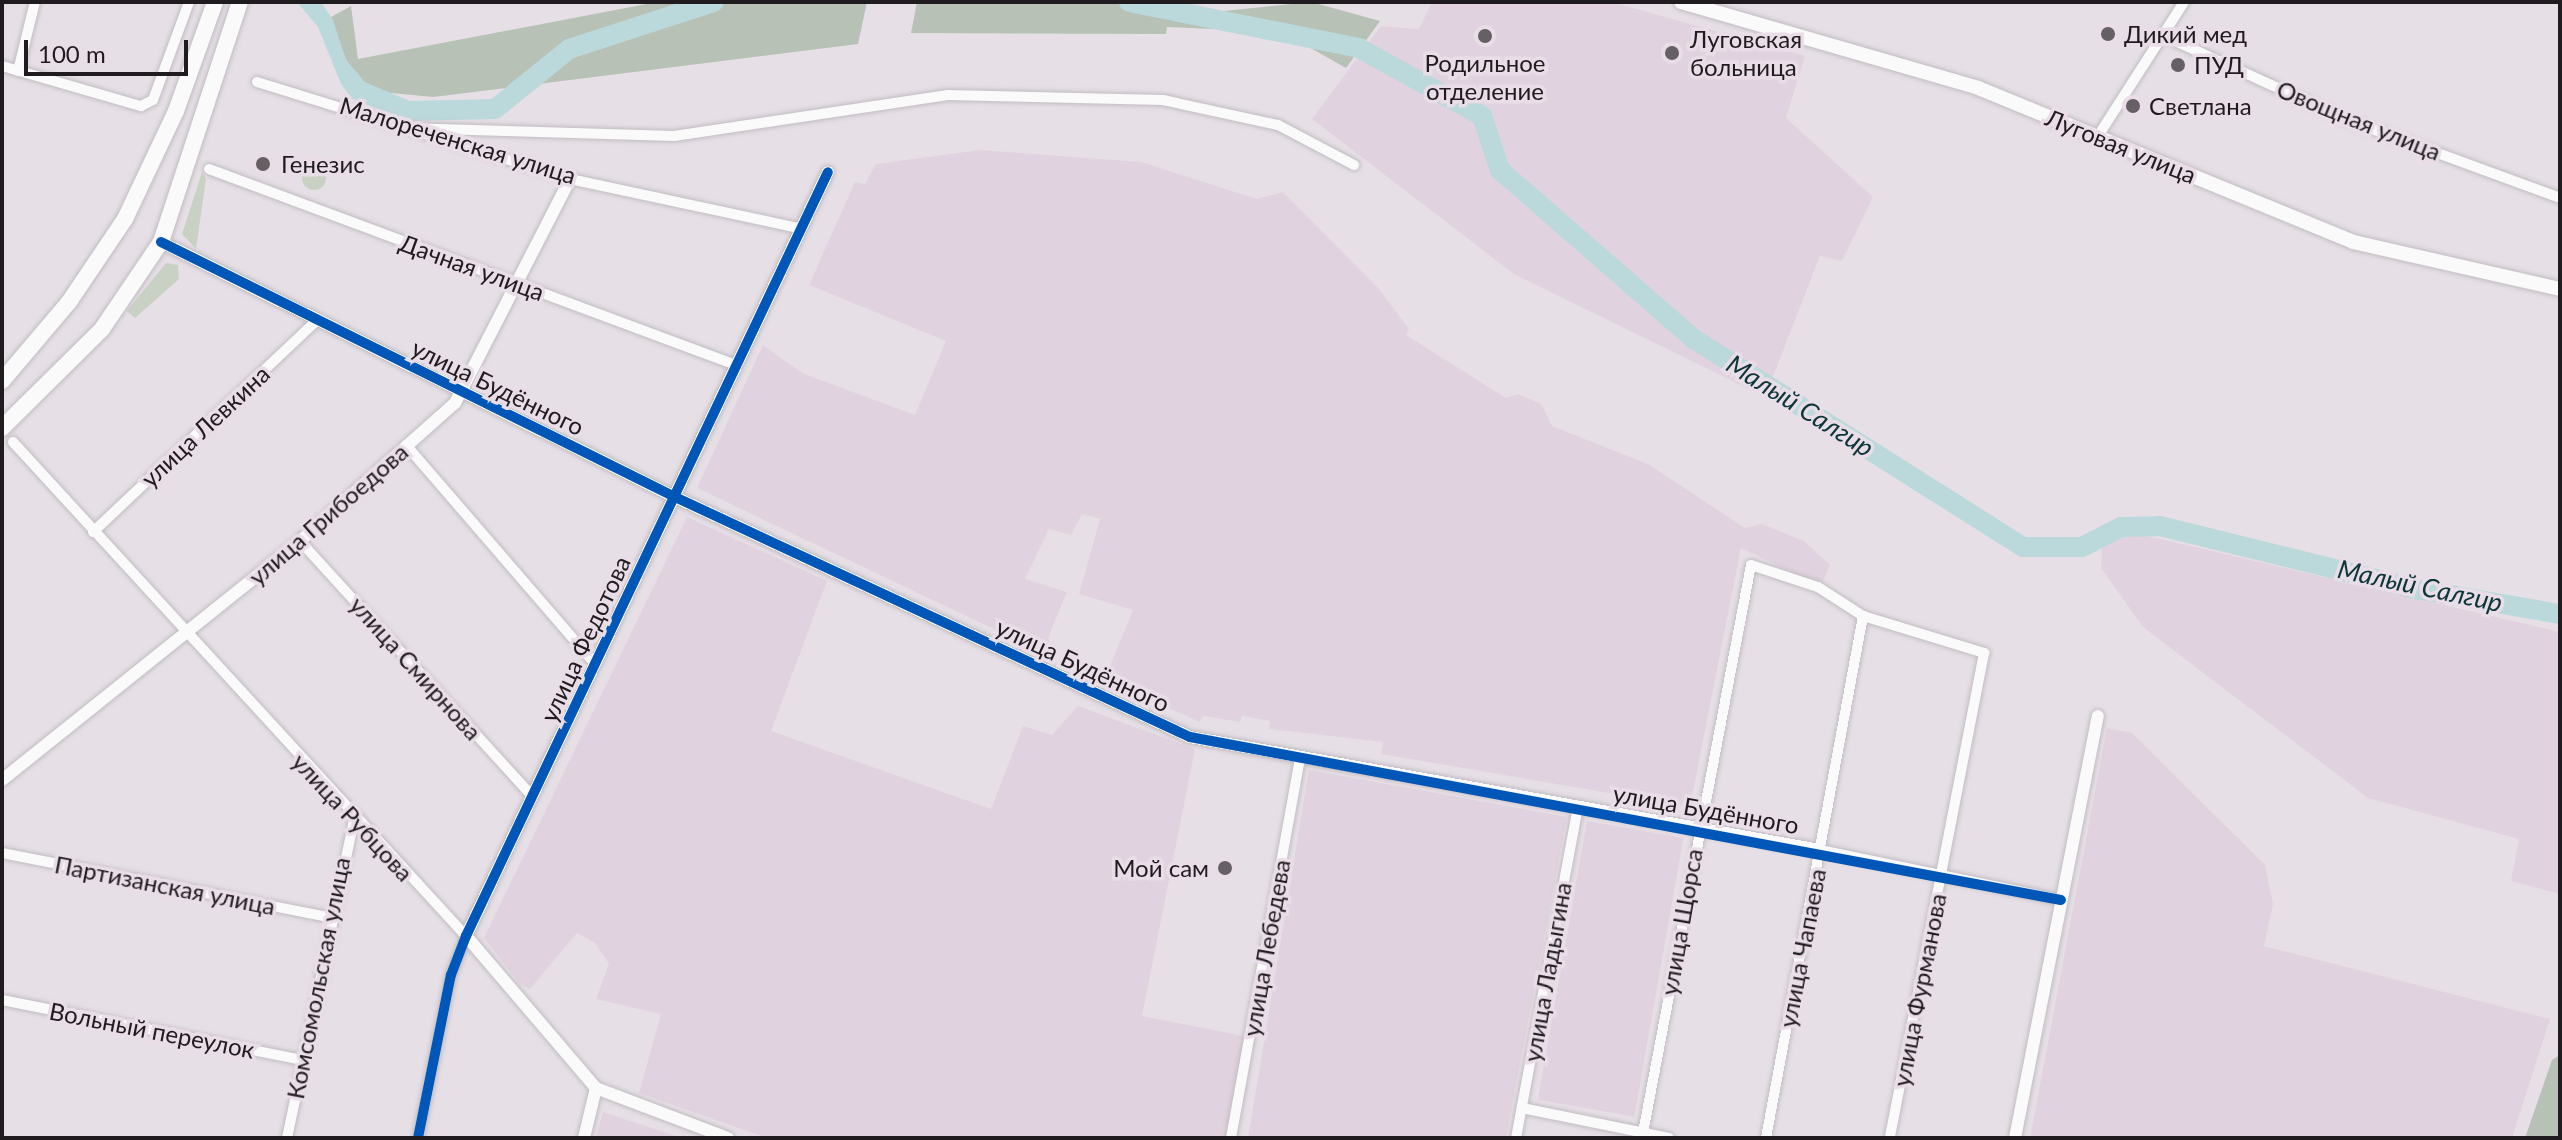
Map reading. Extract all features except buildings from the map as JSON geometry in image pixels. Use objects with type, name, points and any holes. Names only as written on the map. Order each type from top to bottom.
[{"type":"main road","points":[[2,381],[69,302],[125,219],[176,111],[215,2]]},
{"type":"main road","points":[[4,425],[102,329],[161,242],[240,2]]},
{"type":"main road","name":"Луговая улица","points":[[1681,2],[1978,88],[2353,242],[2560,289]]},
{"type":"street","points":[[18,71],[35,2]]},
{"type":"street","points":[[2,66],[124,106],[153,100],[189,2]]},
{"type":"street","points":[[2098,136],[2184,2]]},
{"type":"street","name":"Овощная улица","points":[[2162,35],[2350,121],[2560,198]]},
{"type":"street","name":"Малореченская улица","points":[[257,82],[570,179],[799,228]]},
{"type":"street","points":[[405,128],[674,136],[948,95],[1163,100],[1278,125],[1354,165]]},
{"type":"street","name":"Дачная улица","points":[[209,169],[736,365]]},
{"type":"street","name":"улица Федотова","points":[[418,1138],[451,975],[466,936],[828,172]]},
{"type":"street","name":"улица Грибоедова","points":[[2,780],[187,635],[300,541],[464,393],[570,179]]},
{"type":"street","name":"улица Будённого","points":[[161,242],[675,497],[1190,737],[1820,850],[2061,900]]},
{"type":"street","name":"улица Левкина","points":[[93,532],[316,321]]},
{"type":"street","name":"улица Рубцова","points":[[13,442],[354,819],[466,936],[596,1088],[728,1138]]},
{"type":"street","points":[[406,445],[595,664]]},
{"type":"street","name":"улица Смирнова","points":[[300,541],[532,796]]},
{"type":"street","name":"улица Щорса","points":[[1643,1136],[1751,565],[1818,587],[1863,616]]},
{"type":"street","name":"улица Фурманова","points":[[1863,616],[1984,653],[1890,1138]]},
{"type":"street","name":"улица Чапаева","points":[[1766,1138],[1863,616]]},
{"type":"street","points":[[2015,1138],[2098,716]]},
{"type":"street","name":"улица Лебедева","points":[[1231,1138],[1300,758]]},
{"type":"street","name":"улица Ладыгина","points":[[1516,1138],[1578,806]]},
{"type":"street","name":"Комсомольская улица","points":[[287,1138],[329,917],[354,819]]},
{"type":"street","name":"Партизанская улица","points":[[2,853],[329,917]]},
{"type":"street","name":"Вольный переулок","points":[[2,1000],[303,1060]]},
{"type":"street","points":[[584,1138],[596,1088]]},
{"type":"street","points":[[1522,1108],[1643,1136],[1669,1138]]},
{"type":"shaded area","points":[[657,2],[867,2],[858,44],[433,97],[371,91],[346,60],[331,17],[351,6],[358,59]]},
{"type":"shaded area","points":[[917,2],[1183,2],[1214,12],[1311,2],[1380,21],[1346,68],[1282,32],[1167,27],[1166,34],[911,33]]},
{"type":"shaded area","points":[[1432,2],[1612,2],[1805,56],[1786,118],[1873,197],[1842,261],[1820,256],[1765,397],[1514,274],[1312,119],[1381,26],[1419,29]]},
{"type":"shaded area","points":[[980,150],[1141,162],[1257,199],[1283,192],[1379,289],[1409,329],[1406,335],[1506,398],[1518,394],[1541,404],[1552,426],[1648,464],[1745,528],[1762,524],[1804,541],[1830,565],[1821,586],[1741,548],[1690,807],[1381,754],[1383,742],[1269,729],[1270,721],[1242,716],[1240,722],[1203,716],[1200,722],[1120,687],[1105,678],[1133,610],[1079,594],[1100,519],[1082,514],[1071,535],[1049,529],[1025,579],[1067,592],[1048,638],[1057,659],[697,488],[763,345],[802,373],[915,415],[946,341],[809,285],[855,182],[865,184],[876,164]]},
{"type":"shaded area","points":[[314,166],[322,170],[326,178],[322,186],[314,190],[306,186],[302,178],[306,170]]},
{"type":"shaded area","points":[[202,172],[206,179],[196,249],[182,234]]},
{"type":"shaded area","points":[[166,263],[178,265],[179,279],[135,318],[127,311]]},
{"type":"shaded area","points":[[687,517],[827,581],[771,731],[991,809],[1023,726],[1052,735],[1078,706],[1195,749],[1142,1016],[1249,1037],[1228,1138],[767,1138],[639,1093],[661,1014],[596,999],[609,964],[595,943],[577,933],[530,989],[520,984],[484,938]]},
{"type":"shaded area","points":[[2122,530],[2560,632],[2560,894],[2511,881],[2519,839],[2368,798],[2143,627],[2101,568],[2102,548]]},
{"type":"shaded area","points":[[2107,728],[2132,733],[2265,865],[2273,904],[2264,946],[2550,1019],[2512,1138],[2030,1138]]},
{"type":"shaded area","points":[[1309,770],[1567,817],[1506,1138],[1248,1138]]},
{"type":"shaded area","points":[[1587,821],[1684,838],[1634,1117],[1538,1100]]},
{"type":"shaded area","points":[[2560,1055],[2560,1138],[2525,1138],[2552,1060]]},
{"type":"shaded area","points":[[603,1112],[670,1134],[682,1138],[596,1138]]},
{"type":"water","points":[[297,2],[321,2],[333,20],[346,60],[371,91],[362,103],[339,79],[318,27]]},
{"type":"waterway","name":"Малый Салгир","points":[[349,78],[358,90],[408,111],[495,109],[569,49],[714,2]]},
{"type":"waterway","name":"Малый Салгир","points":[[1129,2],[1359,48],[1482,116],[1500,170],[1694,339],[2023,547],[2082,547],[2121,527],[2160,526],[2421,590],[2560,614]]},
{"type":"cycle path","points":[[418,1138],[451,975],[466,936],[828,172]]},
{"type":"cycle path","points":[[161,242],[675,497],[1190,737],[2061,900]]},
{"type":"place","name":"Дикий мед","points":[[2108,34]]},
{"type":"place","name":"Родильное отделение","points":[[1485,36]]},
{"type":"place","name":"Луговская больница","points":[[1672,53]]},
{"type":"place","name":"ПУД","points":[[2178,65]]},
{"type":"place","name":"Светлана","points":[[2133,106]]},
{"type":"place","name":"Генезис","points":[[263,164]]},
{"type":"place","name":"Мой сам","points":[[1225,868]]}]
